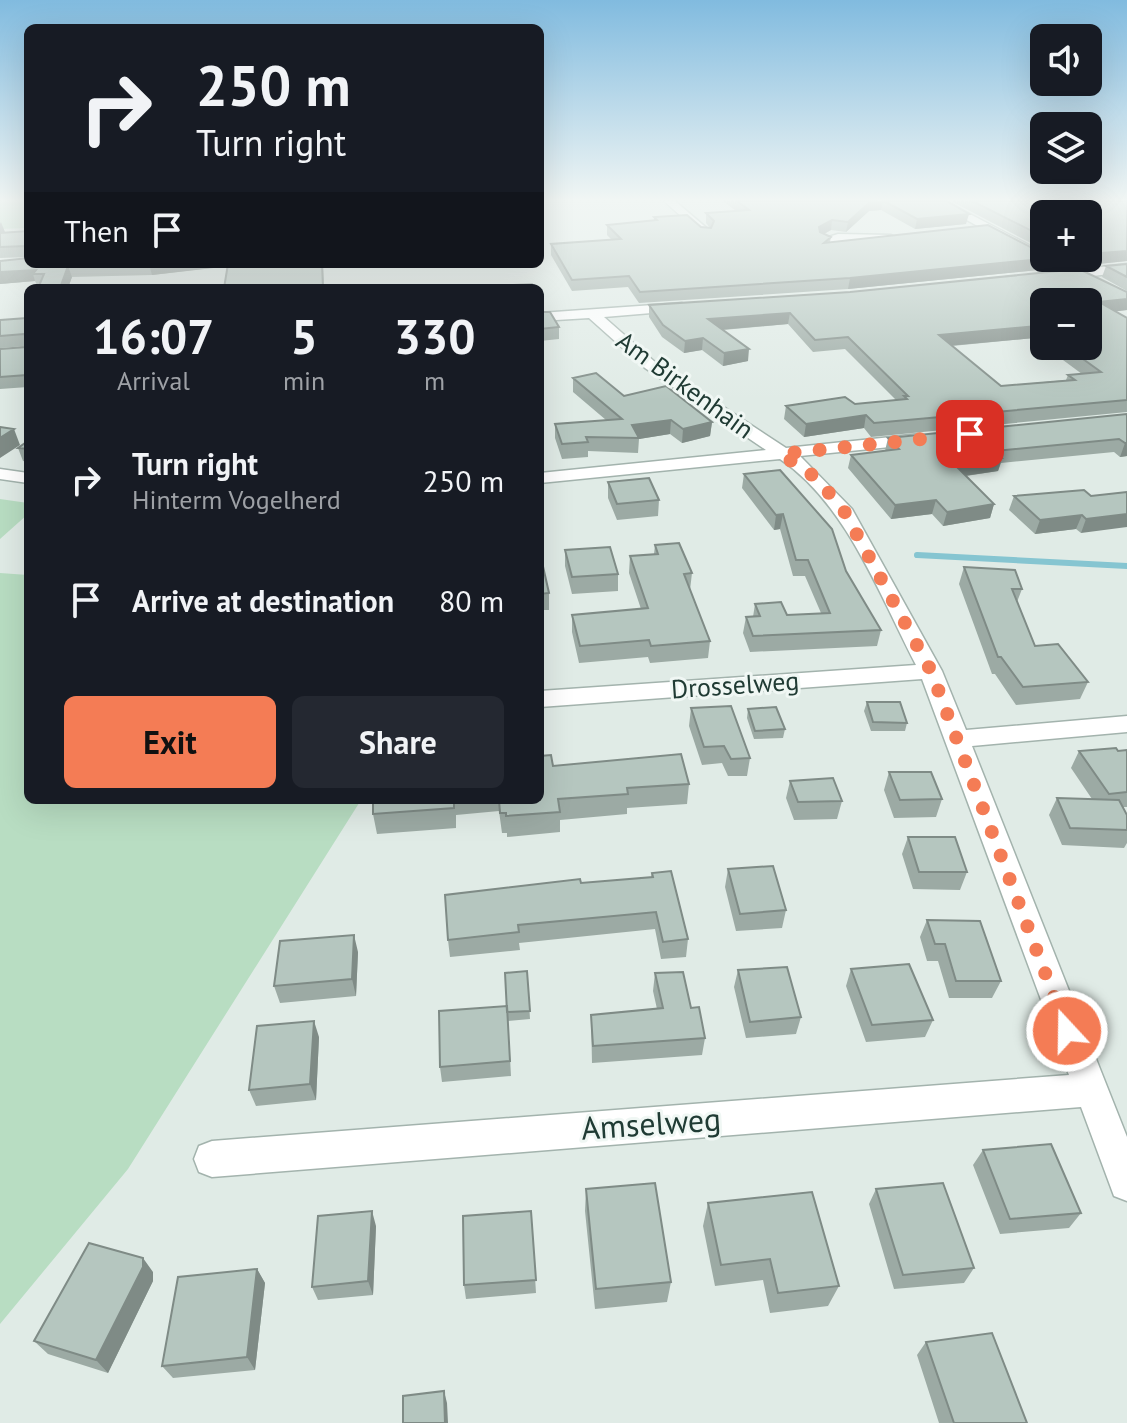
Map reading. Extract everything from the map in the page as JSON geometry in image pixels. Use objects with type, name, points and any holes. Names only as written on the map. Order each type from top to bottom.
[{"type":"street","points":[[1048,277],[1127,268]]},
{"type":"street","points":[[1073,272],[1103,287]]},
{"type":"street","points":[[544,317],[690,307]]},
{"type":"street","name":"Am Birkenhain","points":[[592,313],[650,365],[815,477],[843,509],[931,671],[1127,1183]]},
{"type":"street","points":[[544,478],[939,437]]},
{"type":"street","points":[[0,474],[24,477]]},
{"type":"street","name":"Drosselweg","points":[[544,699],[931,671]]},
{"type":"street","points":[[957,739],[1127,724]]},
{"type":"street","name":"Amselweg","points":[[212,1159],[1089,1090]]},
{"type":"green space","points":[[0,499],[24,502],[24,518],[0,539]]},
{"type":"green space","points":[[0,573],[24,575],[24,804],[358,804],[128,1169],[0,1324]]},
{"type":"building","points":[[0,267],[67,268],[61,284],[40,284],[44,274],[33,274],[36,270],[0,272]]},
{"type":"building","points":[[565,267],[957,267],[640,292],[629,276],[572,280]]},
{"type":"building","points":[[1109,267],[1127,267],[1127,277]]},
{"type":"building","points":[[227,268],[322,268],[323,284],[225,284]]},
{"type":"building","points":[[1049,272],[1085,272],[1127,292],[1127,299],[1102,302],[1102,288],[1030,288],[1030,327],[939,335],[1001,386],[1075,380],[1068,375],[1101,372],[1084,360],[1102,360],[1102,304],[1127,318],[1127,400],[874,423],[866,415],[806,424],[786,406],[845,397],[855,404],[907,399],[904,396],[908,396],[848,337],[815,340],[790,313],[708,319],[749,349],[724,353],[703,338],[685,341],[663,325],[649,305],[850,292]]},
{"type":"building","points":[[544,312],[550,312],[559,327],[544,329]]},
{"type":"building","points":[[24,318],[24,334],[0,336],[0,320]]},
{"type":"building","points":[[24,347],[24,375],[0,377],[0,349]]},
{"type":"building","points":[[596,373],[624,396],[666,386],[712,422],[683,429],[671,420],[632,425],[639,438],[586,437],[588,442],[562,444],[555,424],[622,419],[573,378]]},
{"type":"building","points":[[1127,414],[1127,443],[1119,439],[995,451],[1002,458],[954,464],[994,504],[947,512],[936,500],[895,505],[851,455],[899,449],[888,438]]},
{"type":"building","points":[[0,427],[14,429],[0,438]]},
{"type":"building","points":[[780,470],[832,529],[846,571],[881,630],[753,636],[746,617],[760,616],[755,604],[781,602],[787,615],[830,613],[808,560],[796,560],[783,514],[776,515],[744,474]]},
{"type":"building","points":[[649,478],[659,500],[617,504],[608,482]]},
{"type":"building","points":[[1084,490],[1091,496],[1127,492],[1127,514],[1040,520],[1014,496]]},
{"type":"building","points":[[679,543],[692,573],[684,574],[710,641],[651,646],[649,640],[580,646],[572,615],[648,608],[630,556],[658,554],[655,545]]},
{"type":"building","points":[[610,547],[618,574],[572,577],[565,550]]},
{"type":"building","points":[[964,567],[1015,570],[1022,589],[1012,589],[1035,646],[1058,644],[1088,682],[1023,687],[998,657]]},
{"type":"building","points":[[544,571],[549,593],[544,594]]},
{"type":"building","points":[[867,702],[900,702],[907,723],[873,722]]},
{"type":"building","points":[[731,706],[750,758],[731,759],[724,746],[704,747],[691,708]]},
{"type":"building","points":[[776,707],[785,729],[755,731],[748,709]]},
{"type":"building","points":[[1116,748],[1118,751],[1127,750],[1127,792],[1109,794],[1079,751]]},
{"type":"building","points":[[681,754],[689,784],[627,788],[628,794],[558,799],[560,812],[506,816],[506,813],[500,813],[499,804],[544,804],[544,756],[551,755],[553,766]]},
{"type":"building","points":[[889,772],[931,772],[942,799],[900,800]]},
{"type":"building","points":[[833,778],[842,801],[798,802],[790,781]]},
{"type":"building","points":[[1057,798],[1119,800],[1127,815],[1127,830],[1070,828]]},
{"type":"building","points":[[373,804],[454,804],[454,808],[373,814]]},
{"type":"building","points":[[908,837],[955,837],[967,872],[919,872]]},
{"type":"building","points":[[773,866],[786,910],[740,914],[728,869]]},
{"type":"building","points":[[671,871],[688,939],[663,942],[656,912],[518,925],[519,932],[448,940],[445,895],[580,879],[581,883],[653,877],[652,873]]},
{"type":"building","points":[[927,920],[980,921],[1001,981],[956,981],[945,944],[935,944]]},
{"type":"building","points":[[354,935],[352,979],[274,986],[280,941]]},
{"type":"building","points":[[909,964],[933,1020],[872,1025],[851,969]]},
{"type":"building","points":[[787,967],[801,1017],[750,1022],[738,970]]},
{"type":"building","points":[[527,971],[530,1011],[507,1012],[505,973]]},
{"type":"building","points":[[683,972],[691,1008],[699,1007],[705,1038],[593,1046],[591,1015],[663,1008],[655,973]]},
{"type":"building","points":[[507,1006],[510,1061],[440,1067],[439,1011]]},
{"type":"building","points":[[314,1021],[310,1084],[249,1090],[257,1026]]},
{"type":"building","points":[[1051,1144],[1081,1213],[1010,1219],[983,1150]]},
{"type":"building","points":[[655,1183],[671,1282],[596,1289],[586,1189]]},
{"type":"building","points":[[943,1183],[974,1268],[903,1275],[876,1189]]},
{"type":"building","points":[[812,1192],[839,1286],[778,1293],[770,1259],[721,1265],[708,1203]]},
{"type":"building","points":[[372,1211],[368,1281],[312,1287],[318,1216]]},
{"type":"building","points":[[531,1211],[536,1280],[464,1285],[463,1216]]},
{"type":"building","points":[[89,1243],[143,1258],[143,1267],[96,1360],[34,1341]]},
{"type":"building","points":[[257,1269],[247,1357],[162,1366],[178,1277]]},
{"type":"building","points":[[992,1333],[1027,1423],[954,1423],[926,1342]]},
{"type":"building","points":[[444,1391],[445,1423],[403,1423],[403,1396]]},
{"type":"waterway","points":[[917,555],[1127,566]]},
{"type":"route","points":[[970,434],[781,454],[815,477],[843,509],[931,671],[1067,1031]]}]
